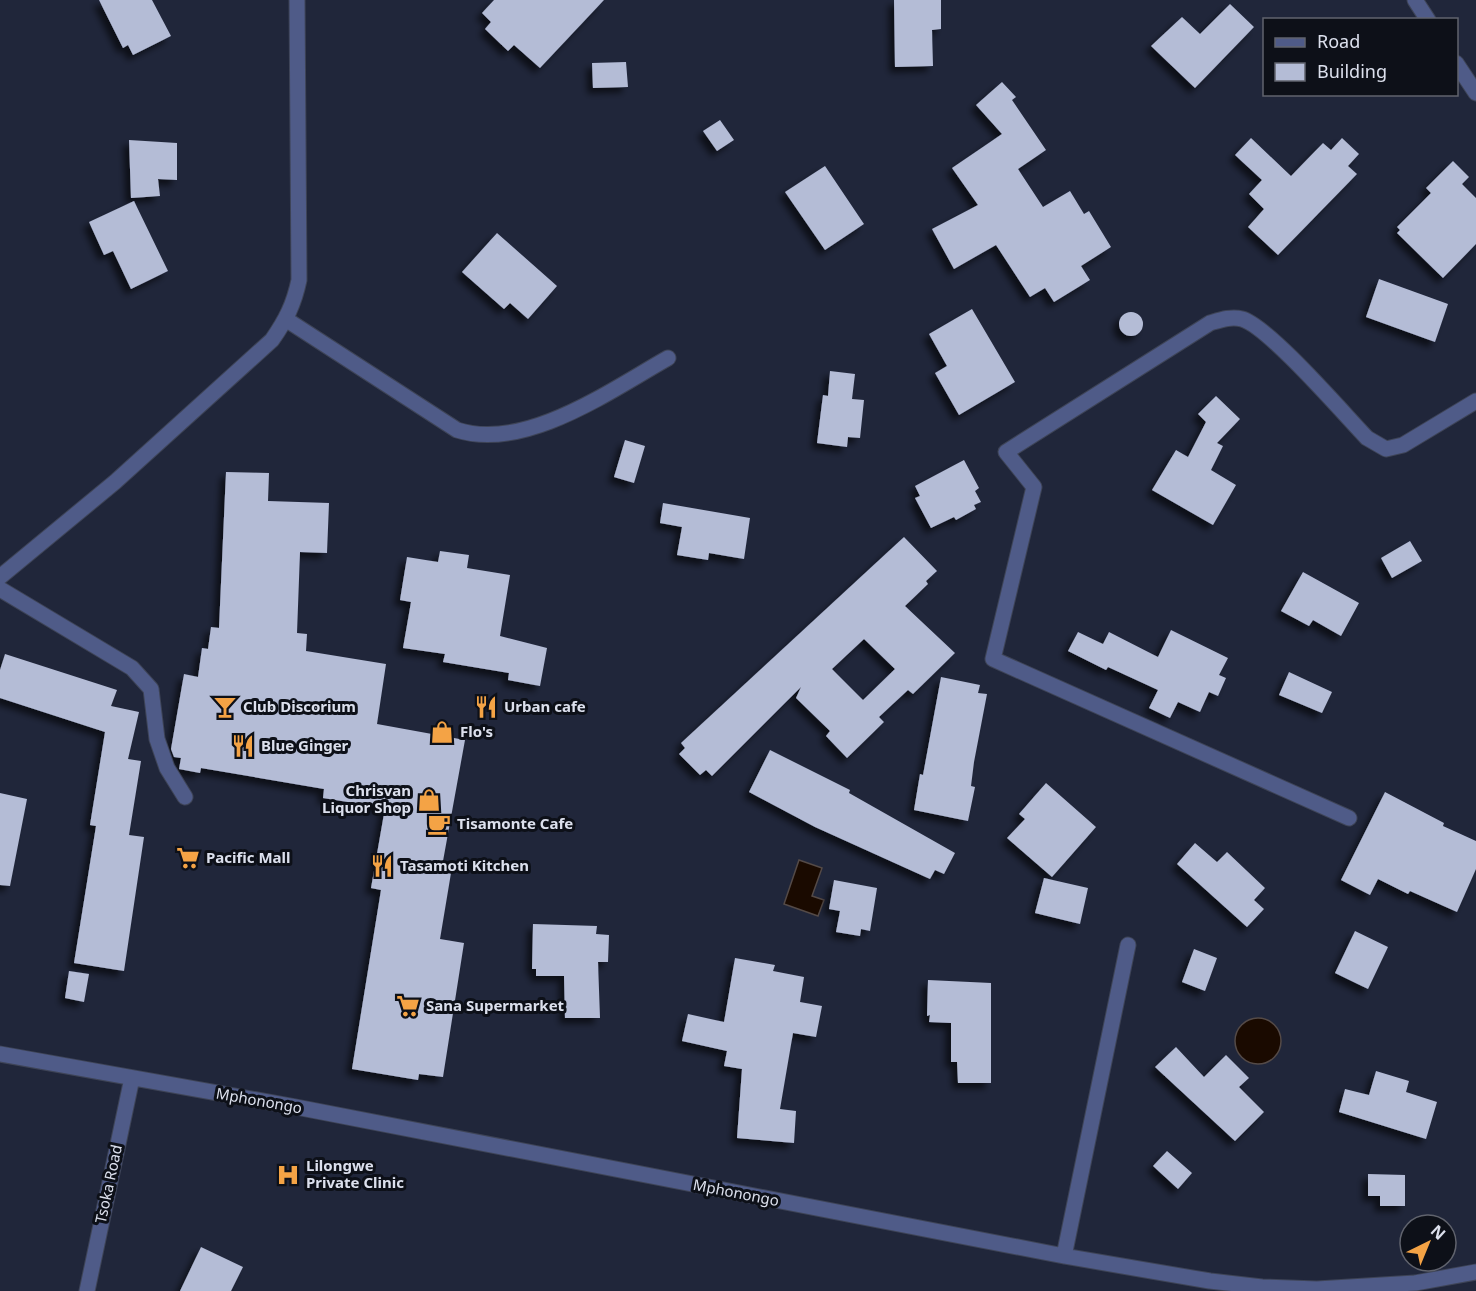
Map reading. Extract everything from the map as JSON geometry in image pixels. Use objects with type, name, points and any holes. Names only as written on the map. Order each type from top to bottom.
[{"type":"street","points":[[0,577],[115,482],[272,340],[287,320],[299,280],[297,0]]},
{"type":"street","points":[[1415,0],[1427,18]]},
{"type":"street","points":[[1458,66],[1476,93]]},
{"type":"street","points":[[1349,818],[993,659],[1034,487],[1006,452],[1210,323],[1226,318],[1241,318],[1254,324],[1367,438],[1386,449],[1403,445],[1476,401]]},
{"type":"street","points":[[287,320],[457,430],[473,435],[513,433],[584,406],[668,358]]},
{"type":"street","points":[[0,588],[132,668],[151,689],[157,739],[167,768],[184,797]]},
{"type":"street","points":[[1064,1256],[1128,945]]},
{"type":"street","name":"Mphonongo","points":[[0,1054],[1146,1271],[1262,1287],[1317,1289],[1415,1283],[1476,1272]]},
{"type":"street","name":"Tsoka Road","points":[[87,1291],[132,1078]]},
{"type":"shaded area","points":[[799,860],[822,868],[812,896],[824,900],[818,916],[784,904]]},
{"type":"shaded area","points":[[1258,1018],[1274,1025],[1281,1041],[1274,1057],[1258,1064],[1242,1057],[1235,1041],[1242,1025]]},
{"type":"building","points":[[99,0],[152,0],[171,36],[133,55],[128,45],[123,48]]},
{"type":"building","points":[[494,0],[604,0],[540,68],[514,45],[508,51],[485,29],[491,22],[482,13]]},
{"type":"building","points":[[894,0],[941,0],[941,29],[932,30],[933,66],[895,67]]},
{"type":"building","points":[[1230,4],[1254,27],[1195,88],[1151,46],[1182,17],[1200,34]]},
{"type":"building","points":[[626,62],[628,87],[593,88],[592,63]]},
{"type":"building","points":[[1002,82],[1016,97],[1012,100],[1046,150],[1018,169],[1043,207],[1070,191],[1084,214],[1089,211],[1111,247],[1081,266],[1090,280],[1054,302],[1045,288],[1030,297],[996,245],[954,269],[932,229],[978,205],[952,168],[1002,134],[976,105]]},
{"type":"building","points":[[720,120],[734,140],[717,151],[703,131]]},
{"type":"building","points":[[1251,138],[1291,176],[1323,143],[1331,150],[1342,138],[1359,154],[1348,166],[1357,174],[1278,255],[1248,227],[1264,209],[1249,194],[1262,180],[1235,155]]},
{"type":"building","points":[[129,140],[177,143],[177,180],[158,179],[160,196],[131,198]]},
{"type":"building","points":[[1453,161],[1469,177],[1462,184],[1476,198],[1476,244],[1443,278],[1397,233],[1400,230],[1397,227],[1431,193],[1426,188]]},
{"type":"building","points":[[825,166],[864,224],[825,250],[785,192]]},
{"type":"building","points":[[134,201],[168,271],[131,289],[113,251],[104,255],[89,222]]},
{"type":"building","points":[[497,233],[557,286],[528,319],[510,303],[504,309],[462,272]]},
{"type":"building","points":[[1379,279],[1448,304],[1435,342],[1366,317]]},
{"type":"building","points":[[972,309],[1015,382],[959,415],[935,373],[947,366],[929,334]]},
{"type":"building","points":[[1131,312],[1140,315],[1143,324],[1140,333],[1131,336],[1122,333],[1119,324],[1122,315]]},
{"type":"building","points":[[830,371],[855,374],[852,399],[864,400],[860,438],[848,437],[847,447],[817,443],[823,395],[828,396]]},
{"type":"building","points":[[1216,396],[1240,419],[1217,443],[1223,446],[1211,470],[1236,485],[1213,525],[1152,490],[1176,450],[1188,457],[1206,422],[1198,414]]},
{"type":"building","points":[[625,440],[645,446],[634,483],[614,477]]},
{"type":"building","points":[[964,460],[979,488],[975,491],[981,502],[974,505],[976,509],[956,520],[954,517],[931,528],[915,498],[920,496],[915,486]]},
{"type":"building","points":[[226,472],[269,473],[268,501],[329,503],[327,553],[300,552],[297,633],[307,634],[306,651],[386,664],[377,724],[465,740],[441,872],[451,873],[440,939],[464,943],[443,1077],[419,1074],[418,1080],[352,1069],[381,890],[371,888],[385,808],[323,798],[324,789],[201,768],[200,773],[179,769],[181,758],[174,757],[171,749],[184,674],[198,677],[202,648],[208,649],[211,627],[219,628]]},
{"type":"building","points":[[663,503],[750,518],[744,559],[709,553],[708,560],[677,555],[682,527],[660,523]]},
{"type":"building","points":[[904,537],[937,571],[926,581],[928,584],[905,606],[955,653],[913,694],[908,690],[879,717],[884,722],[847,758],[826,736],[830,731],[796,698],[801,687],[712,776],[706,770],[700,775],[679,754],[685,748],[681,743]],"holes":[[[864,639],[895,669],[863,700],[832,669]]]},
{"type":"building","points":[[1410,541],[1422,561],[1392,578],[1381,558]]},
{"type":"building","points":[[440,551],[469,555],[467,568],[510,575],[500,636],[547,648],[540,686],[508,680],[509,673],[443,662],[445,654],[403,648],[411,602],[400,600],[407,557],[438,562]]},
{"type":"building","points":[[1303,572],[1359,603],[1341,636],[1313,620],[1309,626],[1281,611]]},
{"type":"building","points":[[1171,630],[1228,658],[1219,675],[1226,678],[1218,696],[1209,692],[1200,712],[1178,702],[1170,718],[1149,708],[1158,690],[1108,667],[1106,670],[1068,651],[1078,632],[1103,644],[1109,632],[1158,657]]},
{"type":"building","points":[[5,654],[117,690],[111,706],[139,712],[128,759],[141,761],[129,835],[144,837],[124,971],[74,963],[96,826],[90,825],[105,732],[0,698],[0,670]]},
{"type":"building","points":[[1289,672],[1332,692],[1322,713],[1279,695]]},
{"type":"building","points":[[941,677],[980,685],[978,693],[987,694],[974,762],[971,786],[975,787],[968,821],[914,810],[920,774],[923,775]]},
{"type":"building","points":[[770,750],[850,790],[849,793],[955,853],[944,874],[935,870],[930,879],[815,827],[749,792]]},
{"type":"building","points":[[1046,783],[1096,827],[1052,877],[1007,838],[1025,819],[1019,814]]},
{"type":"building","points":[[1385,792],[1444,823],[1443,826],[1476,841],[1476,869],[1457,912],[1410,891],[1408,894],[1378,879],[1370,895],[1341,880]]},
{"type":"building","points":[[0,793],[27,799],[10,886],[0,885]]},
{"type":"building","points":[[1195,843],[1217,862],[1227,852],[1265,888],[1254,900],[1264,909],[1247,927],[1177,864]]},
{"type":"building","points":[[1044,878],[1088,888],[1080,924],[1035,913]]},
{"type":"building","points":[[834,880],[877,888],[870,931],[861,929],[860,936],[836,932],[840,911],[829,909]]},
{"type":"building","points":[[533,924],[597,926],[596,934],[609,935],[608,962],[598,962],[600,1018],[565,1018],[564,976],[536,976],[536,969],[532,969]]},
{"type":"building","points":[[1355,931],[1388,947],[1368,989],[1335,973]]},
{"type":"building","points":[[1194,949],[1217,958],[1205,991],[1182,982]]},
{"type":"building","points":[[735,958],[775,965],[773,971],[804,977],[800,1002],[822,1006],[816,1037],[793,1033],[780,1109],[796,1111],[794,1143],[737,1138],[742,1069],[724,1066],[727,1051],[682,1041],[688,1014],[724,1022]]},
{"type":"building","points":[[69,971],[89,974],[84,1002],[65,998]]},
{"type":"building","points":[[928,980],[991,983],[991,1083],[958,1083],[957,1062],[951,1062],[951,1023],[929,1022],[930,1015],[927,1016]]},
{"type":"building","points":[[1176,1047],[1204,1077],[1226,1055],[1249,1078],[1239,1087],[1264,1112],[1235,1141],[1155,1067]]},
{"type":"building","points":[[1376,1071],[1409,1081],[1406,1092],[1437,1102],[1426,1139],[1339,1112],[1345,1089],[1369,1095]]},
{"type":"building","points":[[1167,1151],[1192,1173],[1178,1189],[1153,1166]]},
{"type":"building","points":[[1368,1174],[1405,1175],[1405,1206],[1380,1206],[1380,1196],[1368,1196]]},
{"type":"building","points":[[201,1247],[243,1267],[231,1291],[180,1291]]},
{"type":"place","name":"Club Discorium","points":[[225,707]]},
{"type":"place","name":"Urban cafe","points":[[486,707]]},
{"type":"place","name":"Flo's","points":[[442,732]]},
{"type":"place","name":"Blue Ginger","points":[[243,746]]},
{"type":"place","name":"Chrisvan Liquor Shop","points":[[429,800]]},
{"type":"place","name":"Tisamonte Cafe","points":[[439,824]]},
{"type":"place","name":"Pacific Mall","points":[[188,858]]},
{"type":"place","name":"Tasamoti Kitchen","points":[[382,866]]},
{"type":"place","name":"Sana Supermarket","points":[[408,1006]]},
{"type":"place","name":"Lilongwe Private Clinic","points":[[288,1175]]}]
